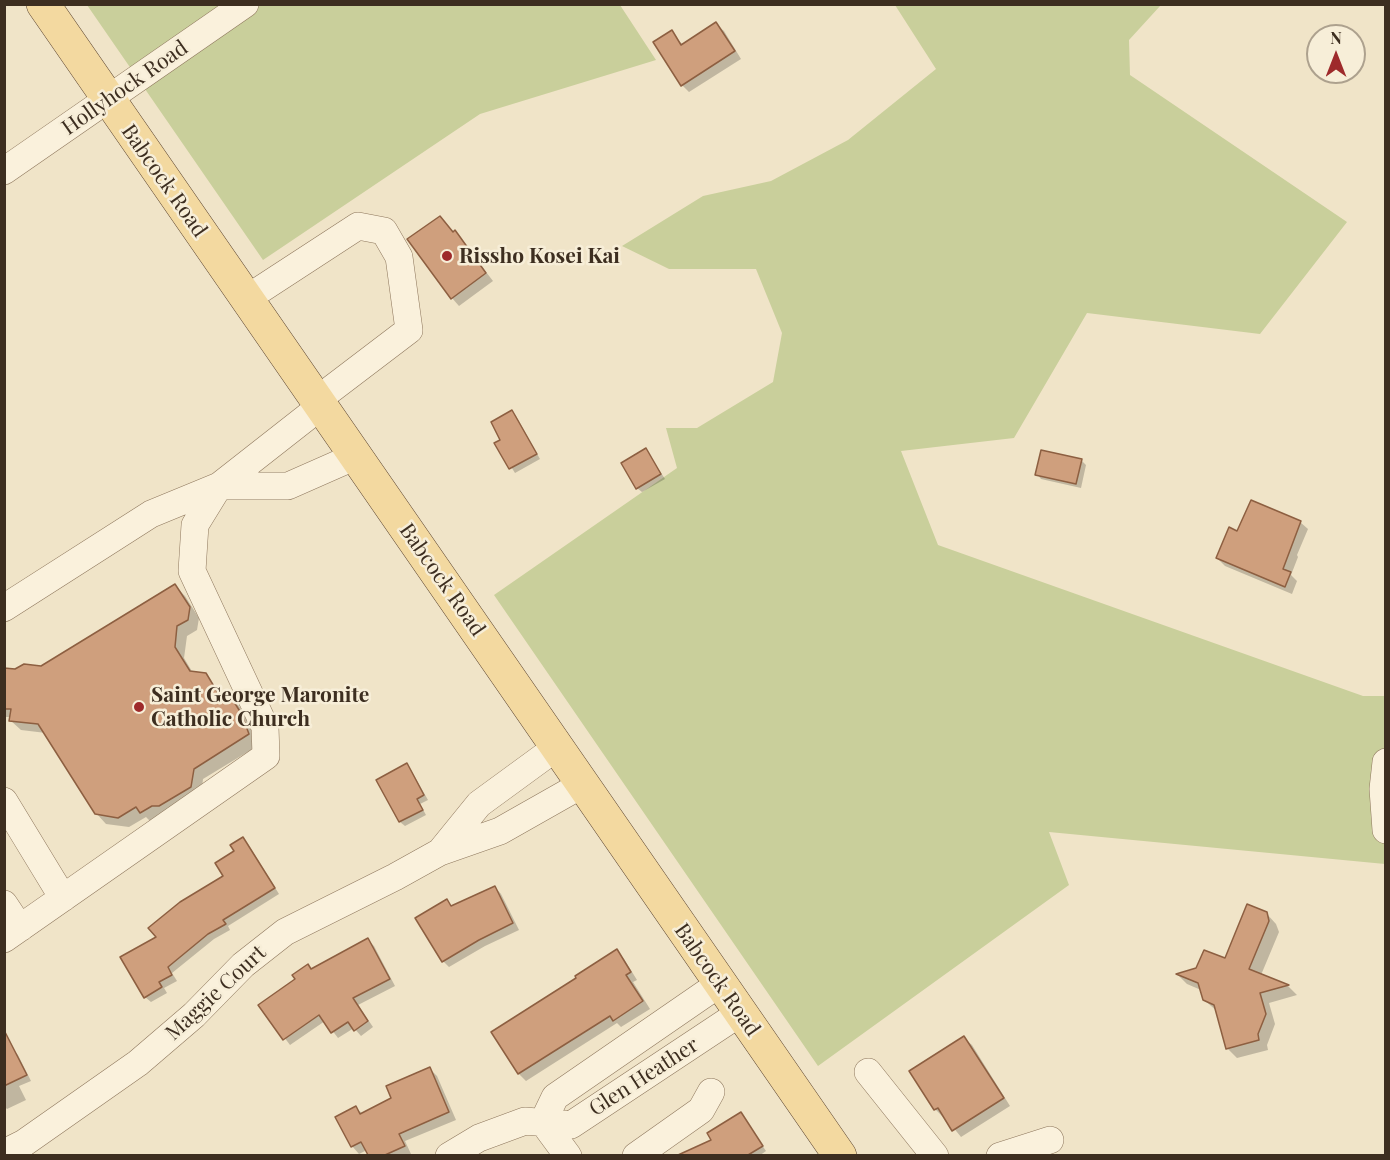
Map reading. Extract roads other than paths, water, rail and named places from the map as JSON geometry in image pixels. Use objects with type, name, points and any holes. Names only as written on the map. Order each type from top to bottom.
[{"type":"main road","name":"Babcock Road","points":[[43,4],[719,984],[840,1155]]},
{"type":"street","name":"Hollyhock Road","points":[[4,171],[245,4]]},
{"type":"street","points":[[4,608],[151,514],[219,486],[409,330],[399,257],[384,231],[358,226],[246,299]]},
{"type":"street","points":[[219,486],[288,486],[356,456]]},
{"type":"street","points":[[4,904],[12,934],[266,756],[265,727],[192,571],[195,525],[219,486]]},
{"type":"street","name":"Maggie Court","points":[[440,852],[479,804],[557,747]]},
{"type":"street","points":[[1386,762],[1383,789],[1386,830]]},
{"type":"street","name":"Maggie Court","points":[[4,1153],[24,1143],[138,1063],[194,1015],[243,965],[285,932],[440,852],[500,831],[583,784]]},
{"type":"street","points":[[4,801],[63,898]]},
{"type":"street","name":"Glen Heather","points":[[543,1122],[555,1097],[719,984]]},
{"type":"street","name":"Glen Heather","points":[[449,1155],[479,1138],[525,1121],[571,1125],[740,1013]]},
{"type":"street","points":[[868,1072],[935,1155]]},
{"type":"street","points":[[636,1155],[700,1110],[711,1092]]},
{"type":"street","points":[[543,1122],[568,1155]]},
{"type":"street","points":[[1000,1155],[1050,1140]]},
{"type":"place","name":"Rissho Kosei Kai","points":[[447,256]]},
{"type":"place","name":"Saint George Maronite Catholic Church","points":[[139,707]]}]
